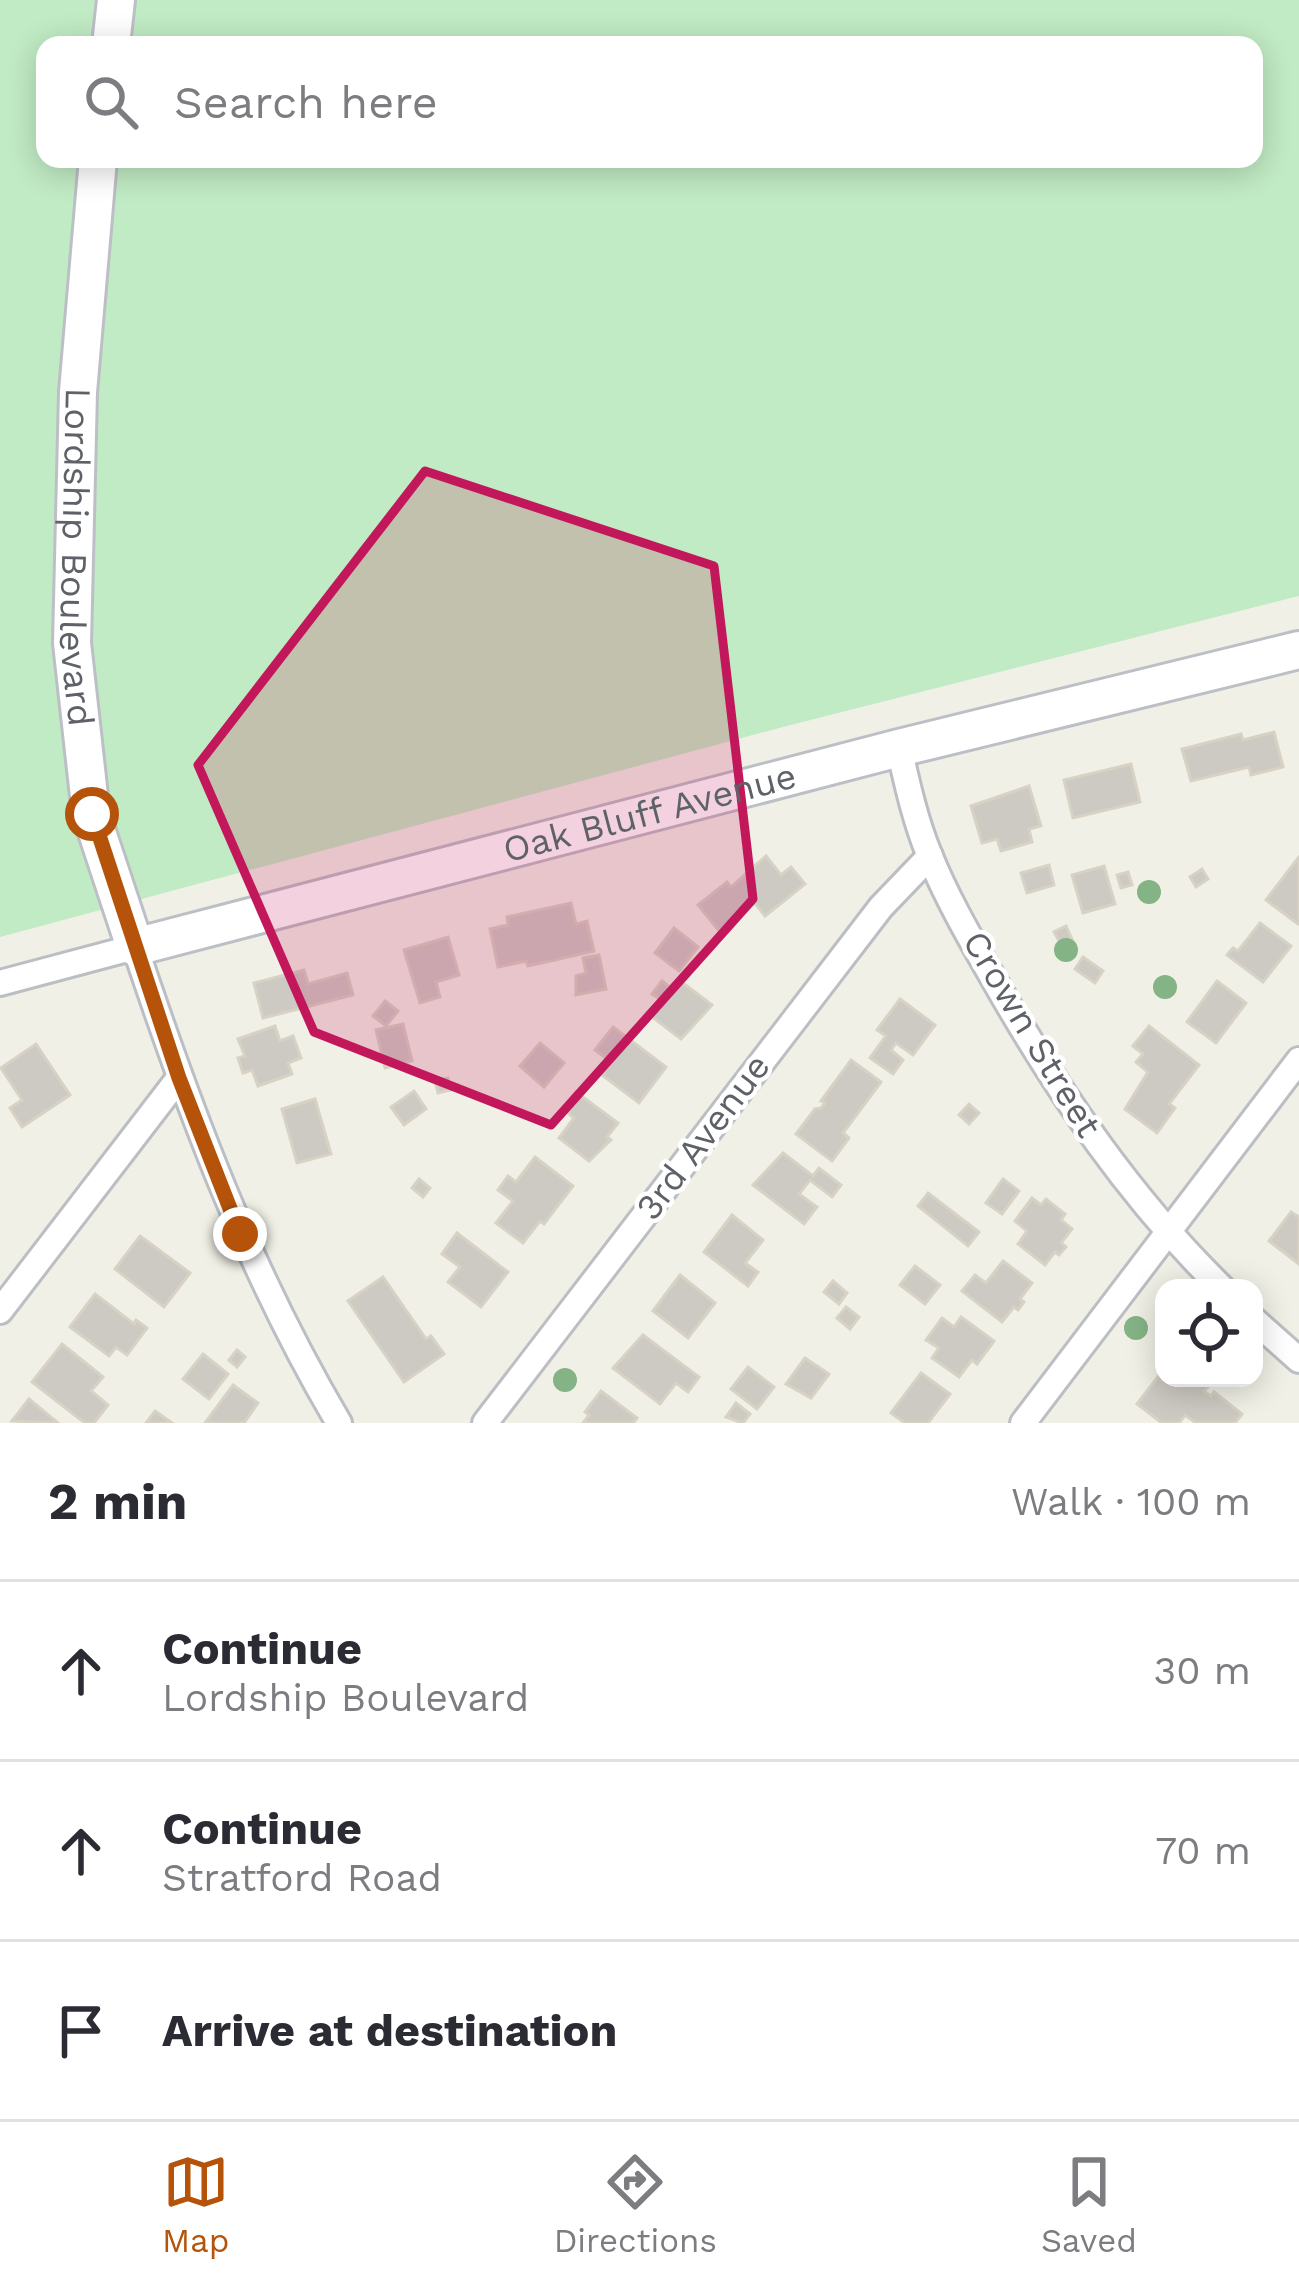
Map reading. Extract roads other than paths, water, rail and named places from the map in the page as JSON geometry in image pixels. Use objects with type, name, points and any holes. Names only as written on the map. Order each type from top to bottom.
[{"type":"main road","points":[[111,36],[116,0]]},
{"type":"main road","name":"Lordship Boulevard","points":[[97,168],[78,392],[72,643],[92,814],[135,947]]},
{"type":"main road","name":"Oak Bluff Avenue","points":[[135,947],[899,748],[1299,650]]},
{"type":"street","name":"Crown Street","points":[[899,748],[930,856],[1033,1048],[1166,1234],[1213,1279]]},
{"type":"street","name":"3rd Avenue","points":[[484,1423],[866,926],[930,856]]},
{"type":"street","name":"Oak Bluff Avenue","points":[[0,983],[135,947]]},
{"type":"street","points":[[135,947],[179,1078],[240,1234],[339,1423]]},
{"type":"street","points":[[1023,1423],[1299,1060]]},
{"type":"street","points":[[0,1311],[179,1078]]},
{"type":"street","points":[[1263,1327],[1299,1360]]}]
